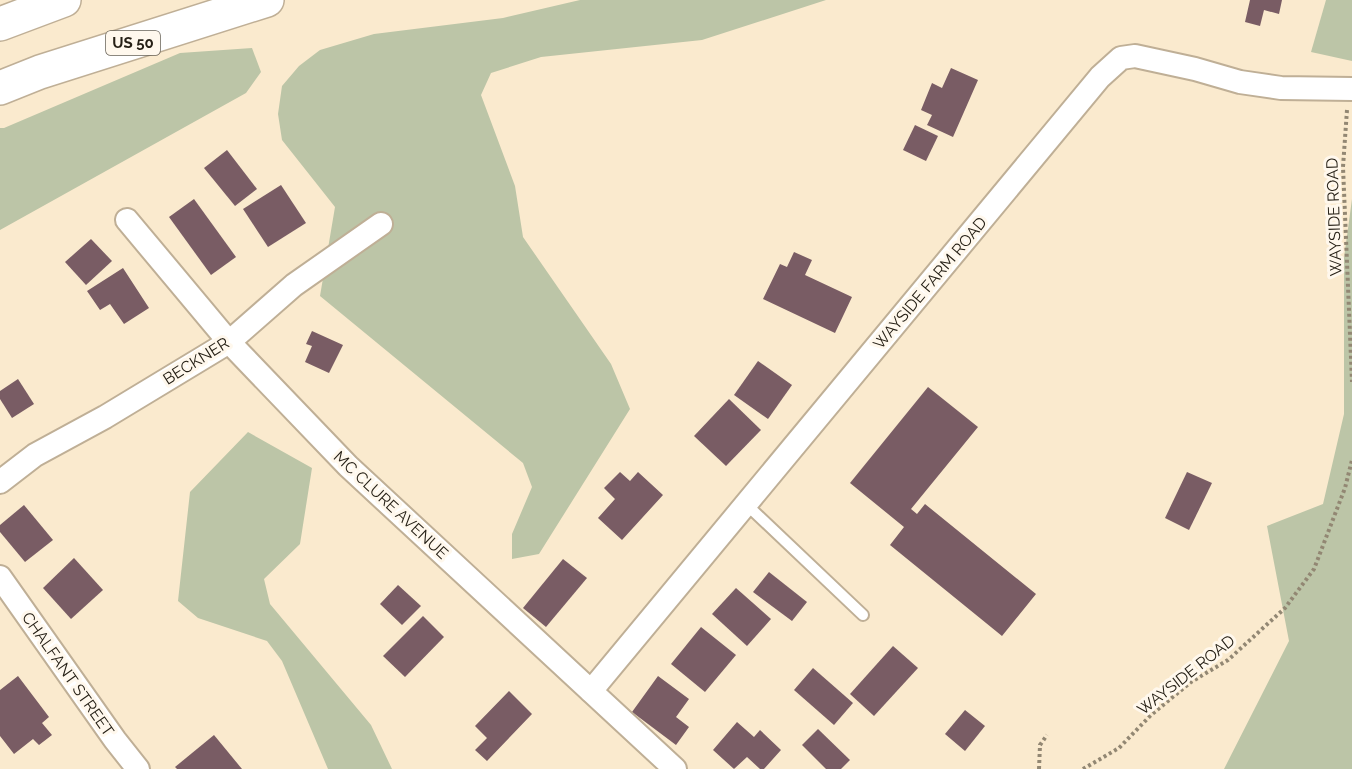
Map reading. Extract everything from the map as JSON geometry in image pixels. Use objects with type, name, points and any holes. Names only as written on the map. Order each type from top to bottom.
[{"type":"highway","points":[[0,24],[64,0]]},
{"type":"highway","name":"US 50","points":[[0,88],[40,72],[267,0]]},
{"type":"street","name":"WAYSIDE FARM ROAD","points":[[591,691],[1100,77],[1121,58],[1135,56],[1195,69],[1240,82],[1281,88],[1350,89]]},
{"type":"street","name":"MC CLURE AVENUE","points":[[128,220],[229,342],[348,466],[675,769]]},
{"type":"street","name":"BECKNER","points":[[0,482],[35,454],[105,417],[229,342],[294,285],[381,224]]},
{"type":"street","name":"CHALFANT STREET","points":[[0,577],[138,769]]},
{"type":"lane","points":[[747,505],[863,615]]},
{"type":"path","name":"WAYSIDE ROAD","points":[[1350,89],[1343,167],[1352,382]]},
{"type":"path","name":"WAYSIDE ROAD","points":[[1083,769],[1119,748],[1150,715],[1191,682],[1228,660],[1285,608],[1314,569],[1345,488],[1352,460]]},
{"type":"path","points":[[1039,769],[1040,746],[1047,735]]},
{"type":"green space","points":[[580,0],[826,0],[702,40],[541,57],[491,73],[481,95],[515,186],[523,237],[611,364],[630,409],[539,554],[512,559],[512,534],[532,487],[523,463],[320,296],[335,207],[282,140],[278,114],[282,86],[299,66],[320,50],[374,34],[503,18]]},
{"type":"green space","points":[[1326,0],[1352,0],[1352,61],[1311,52]]},
{"type":"green space","points":[[252,48],[261,72],[246,93],[0,230],[0,128],[180,53]]},
{"type":"green space","points":[[1352,199],[1352,769],[1224,769],[1289,641],[1267,526],[1323,504],[1344,414],[1344,258]]},
{"type":"green space","points":[[248,432],[312,468],[300,544],[264,579],[270,604],[371,725],[392,769],[328,769],[282,661],[267,641],[198,618],[178,601],[190,492]]},
{"type":"building","points":[[1250,0],[1282,0],[1279,14],[1264,10],[1260,26],[1245,22]]},
{"type":"building","points":[[951,68],[978,80],[953,137],[927,125],[932,115],[921,110],[932,83],[942,88]]},
{"type":"building","points":[[915,125],[938,136],[926,161],[903,150]]},
{"type":"building","points":[[227,150],[257,189],[235,206],[204,168]]},
{"type":"building","points":[[281,185],[306,223],[268,247],[243,209]]},
{"type":"building","points":[[194,199],[236,257],[211,275],[169,217]]},
{"type":"building","points":[[91,239],[112,261],[86,285],[65,262]]},
{"type":"building","points":[[794,252],[812,260],[805,275],[852,297],[835,333],[763,299],[780,264],[787,267]]},
{"type":"building","points":[[123,268],[149,308],[124,324],[110,304],[100,310],[87,291]]},
{"type":"building","points":[[312,331],[343,345],[329,373],[305,362],[312,346],[306,344]]},
{"type":"building","points":[[758,361],[792,385],[768,419],[734,395]]},
{"type":"building","points":[[18,379],[34,404],[12,418],[0,399],[0,391]]},
{"type":"building","points":[[928,387],[978,427],[911,509],[917,514],[925,504],[1036,594],[1002,636],[890,545],[904,527],[850,483]]},
{"type":"building","points":[[729,399],[761,430],[726,466],[694,436]]},
{"type":"building","points":[[620,472],[630,481],[638,472],[663,495],[622,540],[598,518],[615,499],[604,488]]},
{"type":"building","points":[[1187,472],[1212,483],[1189,530],[1165,518]]},
{"type":"building","points":[[24,505],[53,540],[25,562],[0,532],[0,525]]},
{"type":"building","points":[[74,558],[103,590],[71,619],[43,588]]},
{"type":"building","points":[[563,559],[587,578],[546,627],[523,608]]},
{"type":"building","points":[[769,572],[807,602],[792,621],[753,592]]},
{"type":"building","points":[[398,585],[421,606],[402,625],[380,604]]},
{"type":"building","points":[[736,588],[771,619],[747,646],[712,614]]},
{"type":"building","points":[[423,616],[444,637],[405,677],[383,656]]},
{"type":"building","points":[[701,627],[736,655],[705,692],[671,664]]},
{"type":"building","points":[[893,646],[918,668],[874,716],[850,694]]},
{"type":"building","points":[[813,668],[853,703],[834,725],[794,690]]},
{"type":"building","points":[[18,676],[49,717],[42,723],[52,735],[39,745],[33,739],[14,754],[0,736],[0,690]]},
{"type":"building","points":[[658,676],[689,699],[676,717],[689,727],[676,745],[632,712]]},
{"type":"building","points":[[509,691],[532,714],[487,761],[475,750],[487,738],[475,726]]},
{"type":"building","points":[[965,710],[985,726],[965,751],[945,734]]},
{"type":"building","points":[[737,722],[754,737],[760,730],[781,750],[764,769],[760,769],[747,757],[734,769],[713,750]]},
{"type":"building","points":[[818,729],[850,760],[841,769],[826,769],[802,745]]},
{"type":"building","points":[[214,735],[242,769],[177,769],[175,767]]}]
